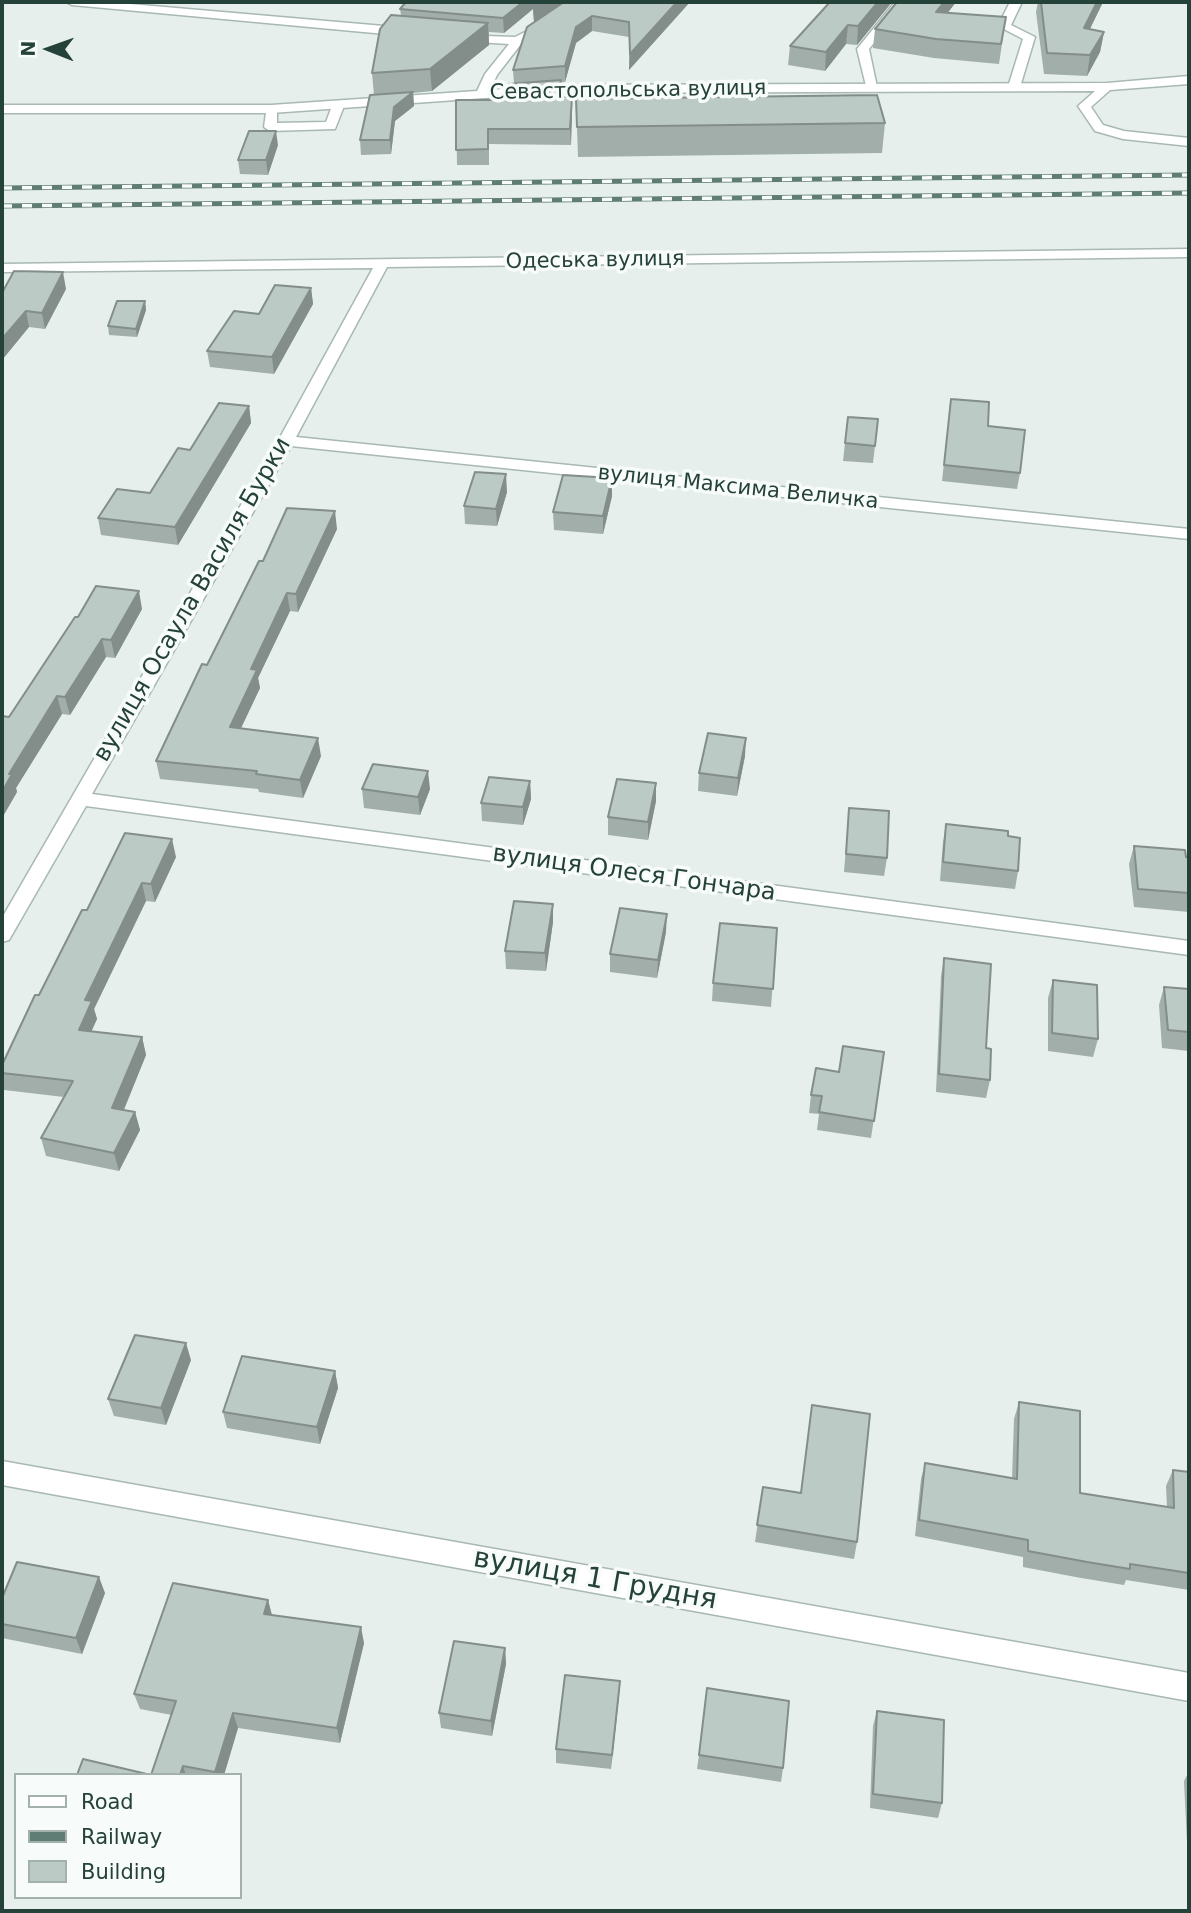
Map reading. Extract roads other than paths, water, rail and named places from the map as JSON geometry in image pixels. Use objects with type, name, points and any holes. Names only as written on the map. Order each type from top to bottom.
[{"type":"street","points":[[72,2],[169,7],[418,33]]},
{"type":"street","points":[[871,87],[863,49],[901,2]]},
{"type":"street","points":[[1014,87],[1029,37],[1004,26],[1016,2]]},
{"type":"street","points":[[482,94],[491,74],[517,41],[537,28]]},
{"type":"street","points":[[446,35],[517,41]]},
{"type":"street","name":"Севастопольська вулиця","points":[[2,109],[338,106],[556,89],[1107,87],[1189,80]]},
{"type":"street","points":[[1107,87],[1084,106],[1099,128],[1123,135],[1189,142]]},
{"type":"street","points":[[271,108],[270,127],[331,126],[338,106]]},
{"type":"street","name":"Одеська вулиця","points":[[2,268],[1189,253]]},
{"type":"street","name":"вулиця Осаула Василя Бурки","points":[[2,935],[286,441],[382,263]]},
{"type":"street","name":"вулиця Максима Величка","points":[[286,441],[1189,534]]},
{"type":"street","name":"вулиця Олеся Гончара","points":[[78,799],[1189,948]]},
{"type":"street","name":"вулиця 1 Грудня","points":[[2,1473],[1189,1687]]},
{"type":"railway","points":[[2,188],[1189,175]]},
{"type":"railway","points":[[2,206],[1189,193]]}]
